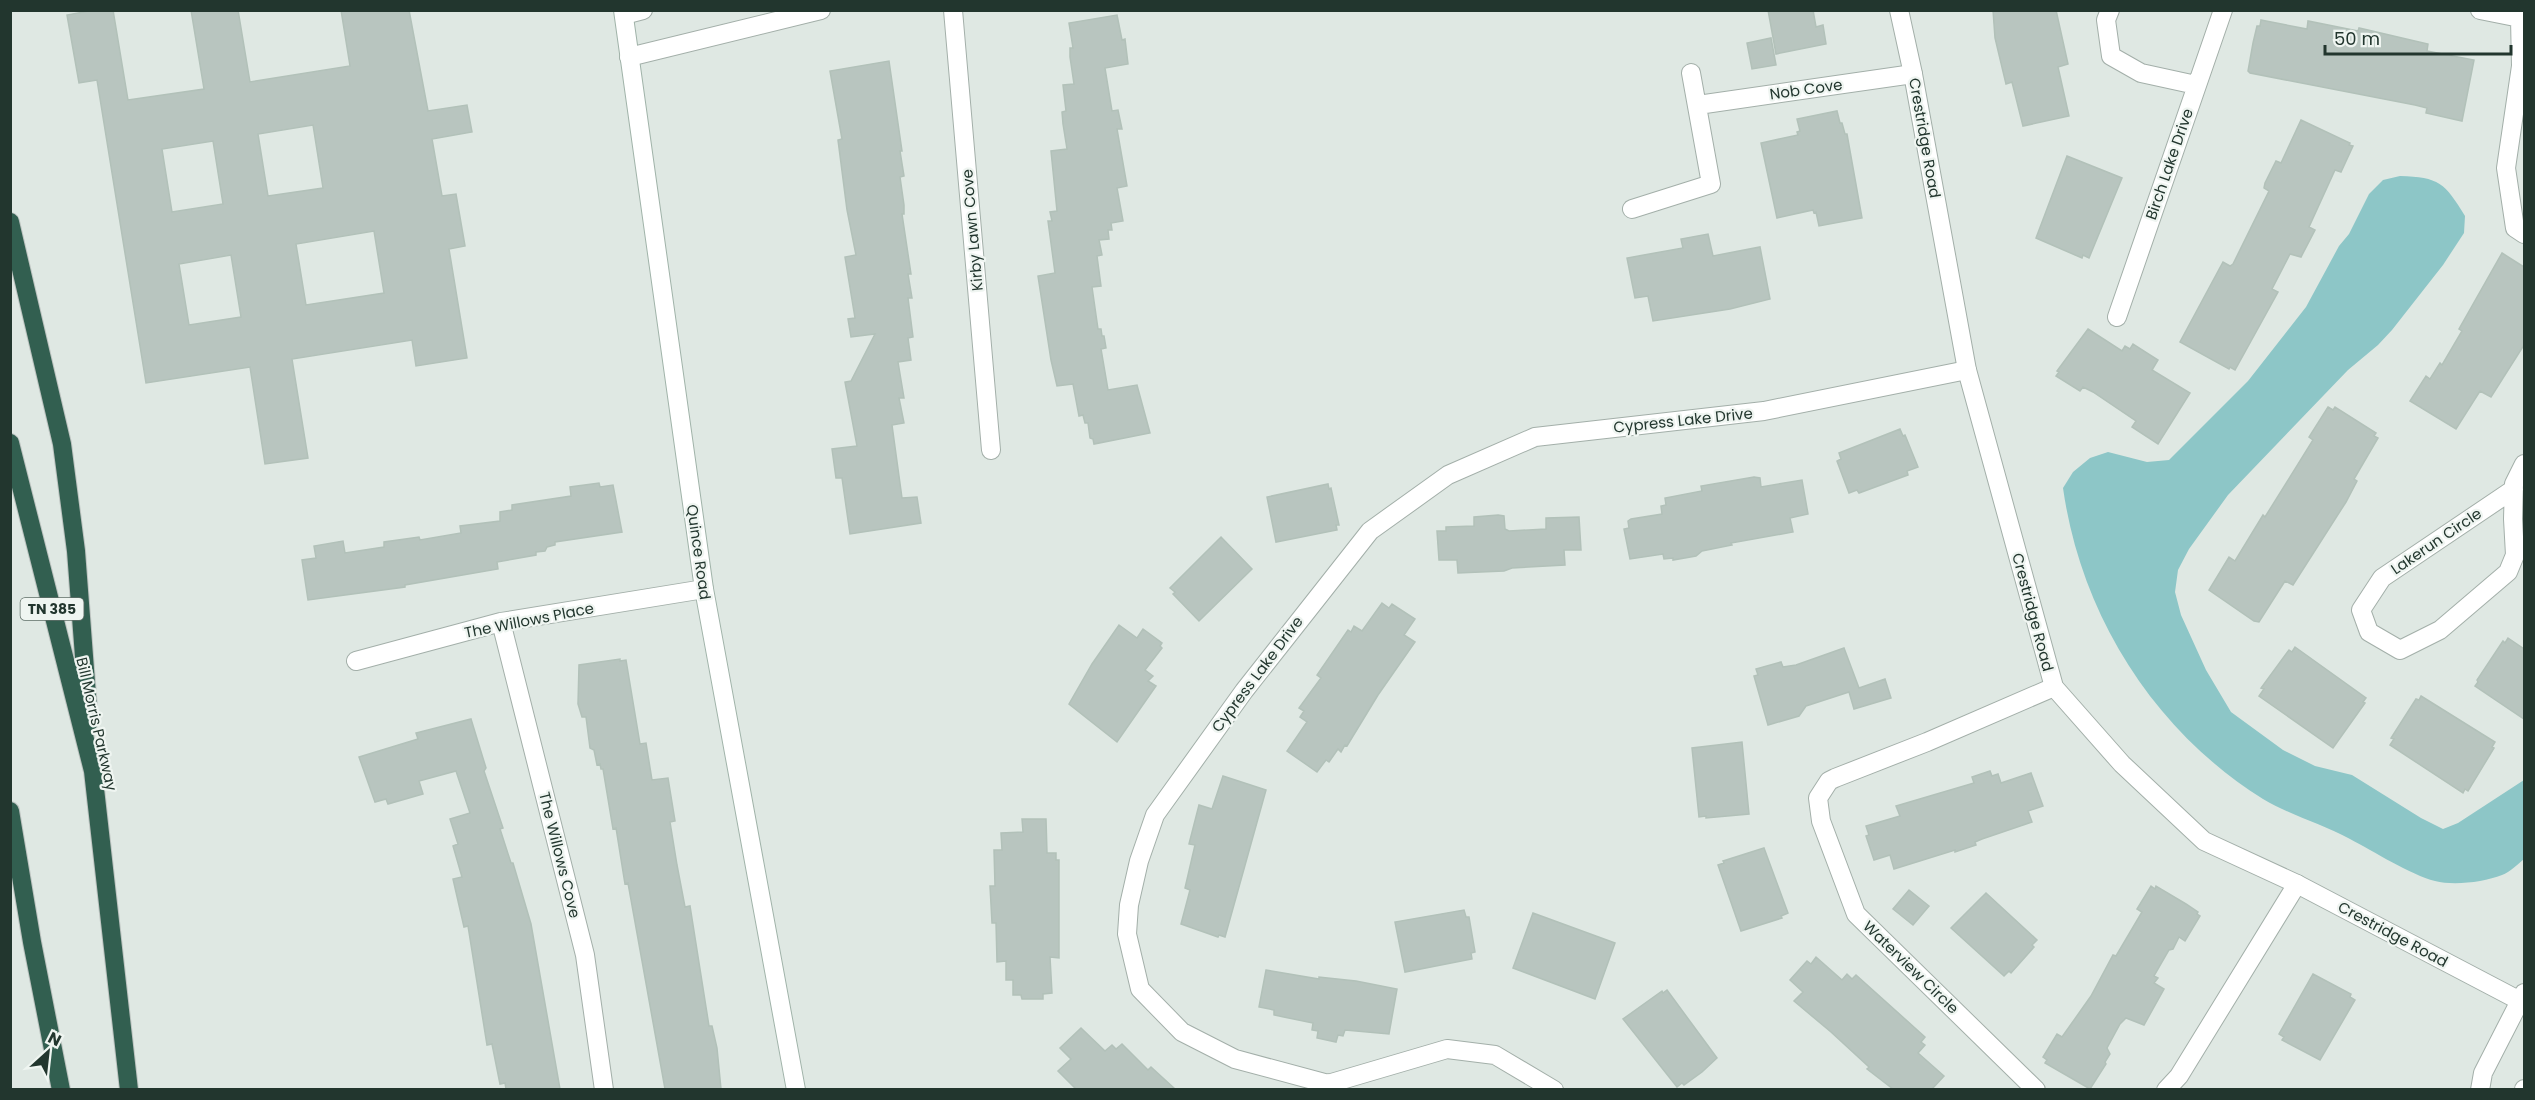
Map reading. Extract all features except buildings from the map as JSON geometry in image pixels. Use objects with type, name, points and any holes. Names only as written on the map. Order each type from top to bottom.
[{"type":"highway","points":[[10,222],[62,444],[76,551],[93,771]]},
{"type":"highway","name":"Bill Morris Parkway","points":[[11,445],[93,771],[129,1089]]},
{"type":"highway","points":[[10,811],[32,942],[61,1089]]},
{"type":"street","points":[[623,13],[644,10]]},
{"type":"street","points":[[630,57],[821,10]]},
{"type":"street","name":"Kirby Lawn Cove","points":[[953,10],[991,450]]},
{"type":"street","name":"Crestridge Road","points":[[1899,10],[1913,74],[1967,370],[2054,687],[2122,764],[2204,841],[2297,884],[2523,999]]},
{"type":"street","points":[[2110,10],[2106,20],[2111,56],[2141,73],[2196,86]]},
{"type":"street","name":"Birch Lake Drive","points":[[2117,317],[2223,10]]},
{"type":"street","points":[[2480,10],[2522,14],[2523,58],[2506,168],[2515,228],[2524,234]]},
{"type":"street","name":"Quince Road","points":[[623,13],[704,589],[796,1089]]},
{"type":"street","points":[[1632,209],[1711,184],[1691,73]]},
{"type":"street","name":"Nob Cove","points":[[1698,105],[1913,74]]},
{"type":"street","name":"Cypress Lake Drive","points":[[1554,1089],[1495,1055],[1447,1049],[1328,1084],[1235,1059],[1182,1032],[1140,990],[1127,934],[1138,861],[1155,815],[1251,681],[1370,531],[1448,476],[1535,437],[1764,411],[1967,370]]},
{"type":"street","name":"Lakerun Circle","points":[[2514,489],[2382,578],[2361,610],[2369,632],[2400,650],[2418,643],[2440,630],[2508,572],[2515,555],[2512,519],[2514,489],[2514,484],[2524,464]]},
{"type":"street","name":"The Willows Place","points":[[356,661],[501,622],[704,589]]},
{"type":"street","name":"The Willows Cove","points":[[501,622],[585,956],[604,1089]]},
{"type":"street","name":"Waterview Circle","points":[[2036,1089],[1856,914],[1821,821],[1818,798],[1829,781],[1835,778],[1927,742],[2054,687]]},
{"type":"street","points":[[2166,1089],[2179,1076],[2297,884]]},
{"type":"street","points":[[2480,1089],[2483,1072],[2523,999]]},
{"type":"water","points":[[2400,176],[2432,180],[2446,189],[2465,216],[2464,233],[2443,265],[2392,330],[2348,370],[2228,495],[2189,549],[2178,570],[2175,592],[2181,615],[2206,670],[2231,712],[2283,750],[2315,766],[2352,775],[2443,829],[2458,823],[2524,780],[2524,859],[2502,875],[2469,882],[2451,883],[2425,878],[2339,834],[2273,805],[2224,771],[2188,740],[2129,666],[2105,624],[2087,581],[2072,535],[2063,488],[2073,472],[2090,458],[2108,452],[2147,462],[2169,460],[2248,381],[2306,307],[2339,246],[2349,234],[2369,194],[2383,180]]}]
